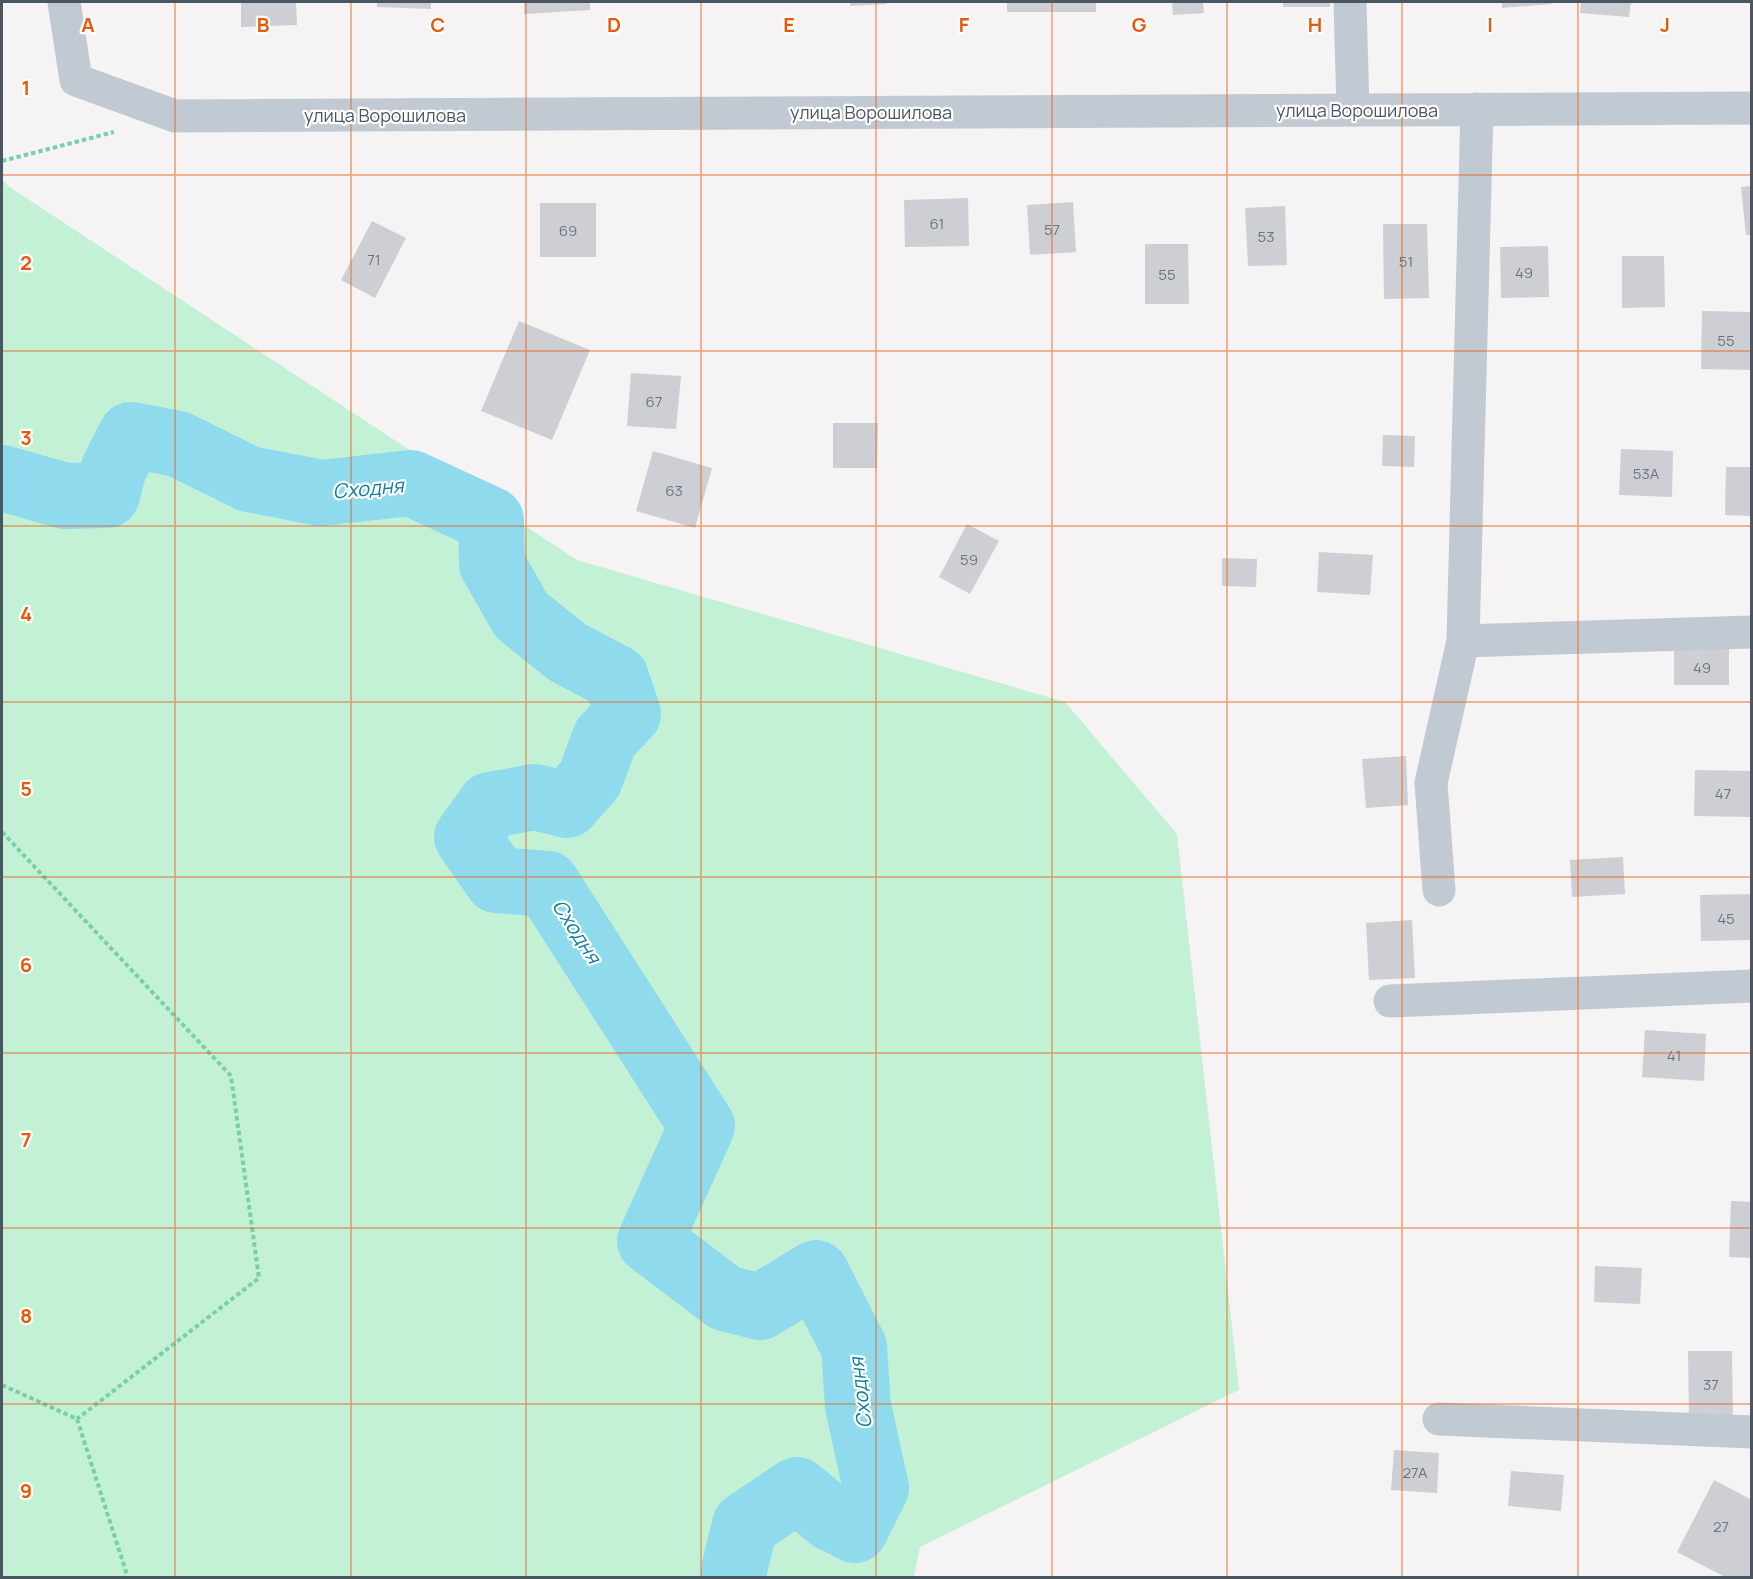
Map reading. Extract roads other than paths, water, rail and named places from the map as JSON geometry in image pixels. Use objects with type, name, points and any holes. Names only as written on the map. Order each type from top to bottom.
[{"type":"street","name":"улица Ворошилова","points":[[64,2],[76,80],[175,116],[1752,108]]},
{"type":"street","points":[[1350,2],[1353,110]]},
{"type":"street","points":[[1439,890],[1431,783],[1463,641],[1477,110]]},
{"type":"street","points":[[1463,641],[1752,632]]},
{"type":"street","points":[[1390,1001],[1752,986]]},
{"type":"street","points":[[1439,1419],[1752,1432]]},
{"type":"waterway","name":"Сходня","points":[[2,478],[65,496],[107,495],[114,468],[131,435],[178,444],[249,479],[321,493],[411,483],[491,520],[492,564],[521,615],[567,652],[616,678],[628,714],[605,738],[590,779],[567,805],[535,797],[490,805],[467,837],[497,880],[547,884],[702,1126],[650,1241],[725,1298],[760,1307],[816,1273],[854,1347],[858,1406],[876,1488],[855,1530],[831,1518],[797,1490],[745,1525],[734,1578]]}]
